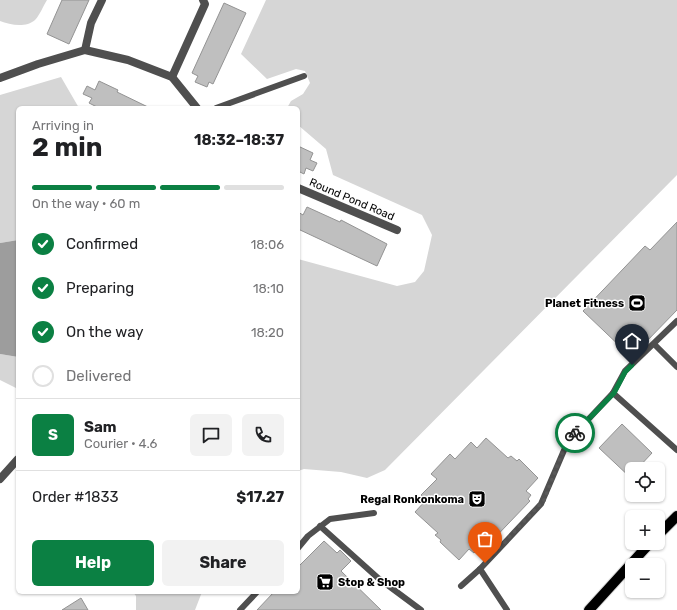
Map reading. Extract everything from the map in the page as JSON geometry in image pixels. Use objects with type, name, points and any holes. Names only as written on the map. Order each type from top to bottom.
[{"type":"main road","points":[[665,528],[677,516]]},
{"type":"main road","points":[[589,610],[644,550]]},
{"type":"street","points":[[85,50],[91,23],[102,0]]},
{"type":"street","points":[[172,77],[205,4],[203,0]]},
{"type":"street","points":[[0,78],[38,64],[85,50],[128,60],[172,77],[195,106]]},
{"type":"street","name":"Round Pond Road","points":[[300,189],[397,230]]},
{"type":"street","points":[[0,479],[16,461]]},
{"type":"street","points":[[0,466],[7,471]]},
{"type":"lane","points":[[222,106],[304,76]]},
{"type":"lane","points":[[461,586],[480,569],[541,504],[568,441],[614,393],[625,372],[677,321]]},
{"type":"lane","points":[[654,344],[677,367]]},
{"type":"lane","points":[[614,393],[677,450]]},
{"type":"lane","points":[[300,546],[326,521],[336,518],[364,516],[374,513]]},
{"type":"lane","points":[[320,526],[378,578],[421,610]]},
{"type":"lane","points":[[480,569],[507,610]]},
{"type":"lane","points":[[240,610],[255,594]]},
{"type":"shaded area","points":[[0,0],[47,0],[35,20],[31,23],[18,25],[0,21]]},
{"type":"shaded area","points":[[266,0],[677,0],[677,175],[385,470],[367,478],[341,472],[304,469],[300,470],[300,260],[397,286],[415,282],[424,271],[432,235],[422,215],[333,175],[326,149],[300,127],[300,106],[288,106],[291,101],[303,94],[310,83],[305,71],[296,69],[267,79],[241,54]]},
{"type":"shaded area","points":[[61,77],[78,106],[16,106],[16,240],[0,243],[0,95]]},
{"type":"shaded area","points":[[16,240],[16,357],[0,354],[0,243]]},
{"type":"shaded area","points":[[0,354],[16,357],[16,388],[0,380]]},
{"type":"shaded area","points":[[134,594],[201,594],[195,610],[136,610],[136,596]]},
{"type":"building","points":[[62,0],[89,0],[69,44],[47,34]]},
{"type":"building","points":[[224,3],[246,13],[213,84],[209,82],[207,87],[195,82],[198,76],[192,73]]},
{"type":"building","points":[[99,81],[118,90],[117,92],[146,106],[95,106],[89,103],[92,98],[83,94],[87,86],[95,90]]},
{"type":"building","points":[[300,147],[313,153],[310,160],[317,163],[313,171],[306,168],[304,174],[300,172]]},
{"type":"building","points":[[307,207],[340,222],[341,220],[387,244],[377,266],[300,230],[300,213],[303,215]]},
{"type":"building","points":[[677,222],[677,310],[644,344],[637,341],[626,352],[583,311],[645,246],[650,250]]},
{"type":"building","points":[[622,424],[652,453],[644,462],[625,462],[625,472],[599,448]]},
{"type":"building","name":"Regal Ronkonkoma","points":[[486,438],[508,458],[511,456],[517,461],[519,459],[538,478],[526,491],[531,495],[528,499],[530,501],[485,548],[482,545],[474,553],[469,549],[459,560],[440,542],[441,540],[435,535],[438,533],[415,512],[426,500],[421,495],[437,479],[431,474],[450,454],[455,459],[471,442],[477,448]]},
{"type":"building","name":"Stop & Shop","points":[[324,541],[337,553],[340,550],[351,561],[341,571],[381,610],[257,610],[272,594],[300,594],[300,565]]},
{"type":"building","points":[[81,598],[88,610],[62,610]]},
{"type":"way so far","points":[[485,563],[544,500],[565,446],[575,433]]},
{"type":"place","name":"Planet Fitness","points":[[637,303]]},
{"type":"place","name":"Regal Ronkonkoma","points":[[477,499]]},
{"type":"place","name":"Stop & Shop","points":[[325,582]]},
{"type":"route","points":[[575,433],[614,393],[625,372],[632,365]]}]
